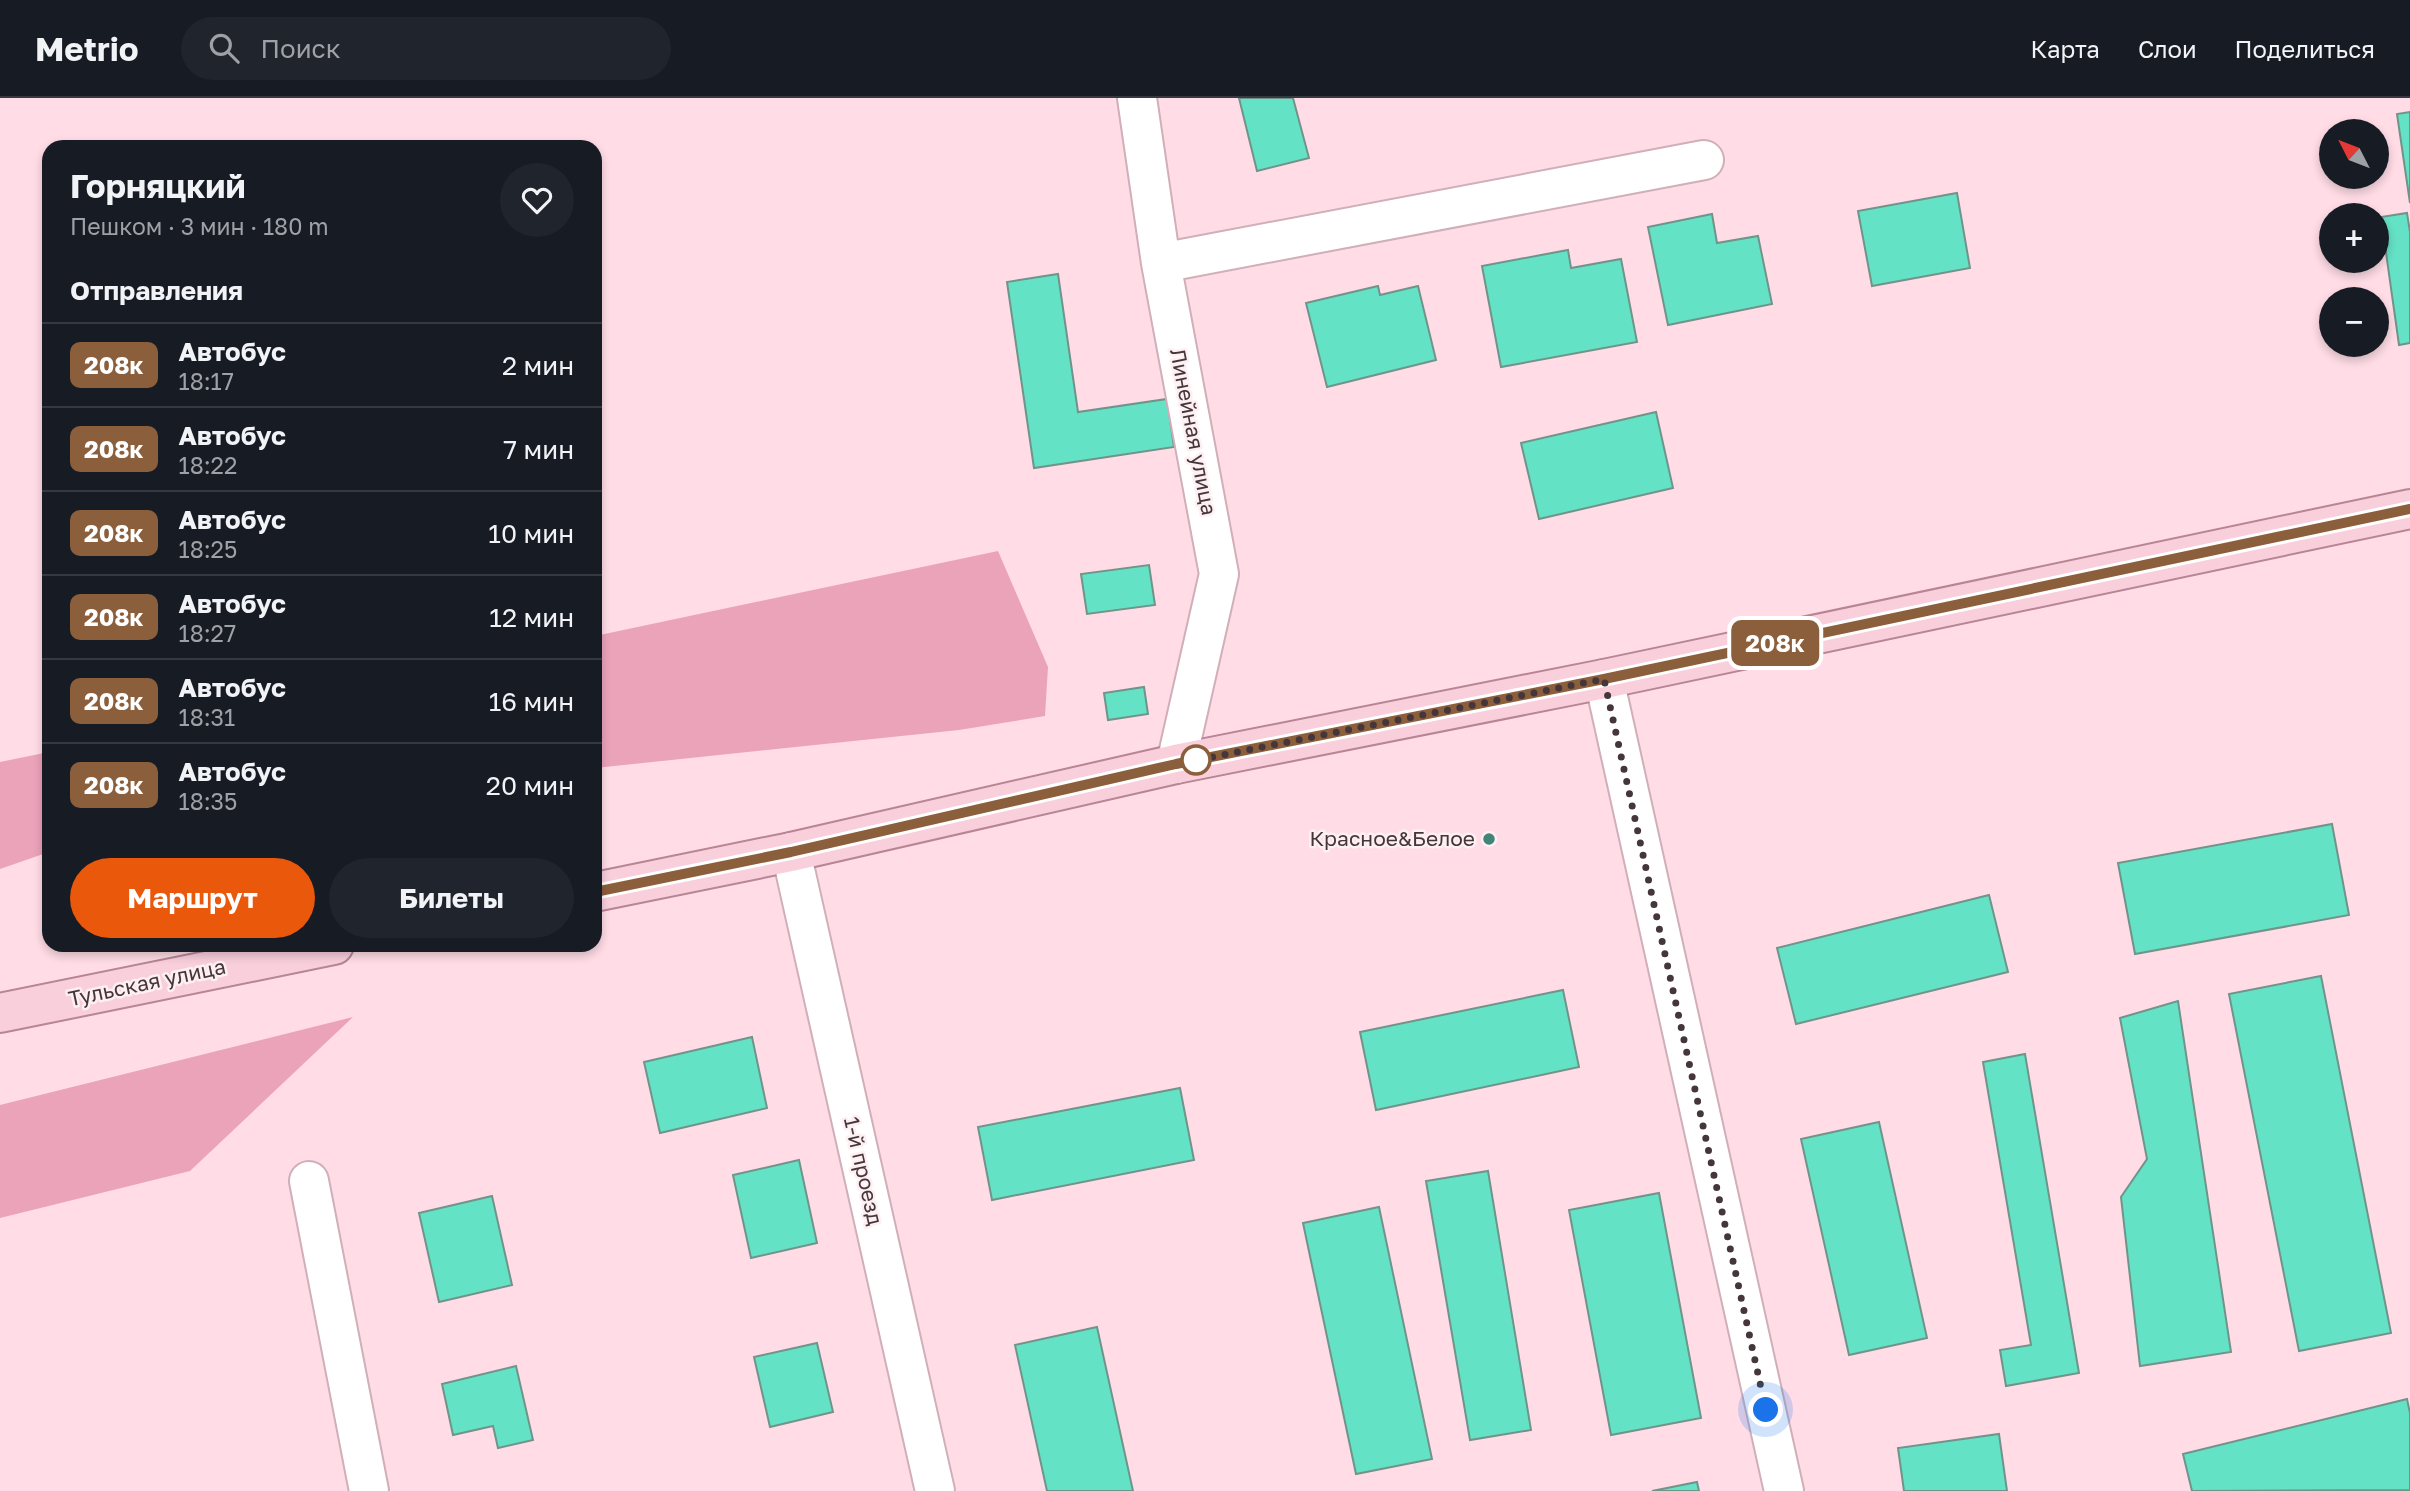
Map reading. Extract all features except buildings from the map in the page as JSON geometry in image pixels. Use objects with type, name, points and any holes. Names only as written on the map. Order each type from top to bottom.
[{"type":"main road","points":[[602,891],[791,852],[1176,764],[1604,679],[2410,509]]},
{"type":"main road","name":"Тульская улица","points":[[0,1013],[300,952]]},
{"type":"street","name":"Линейная улица","points":[[1137,98],[1161,263],[1219,574],[1176,764]]},
{"type":"street","points":[[1161,263],[1704,160]]},
{"type":"street","points":[[1604,679],[1784,1491]]},
{"type":"street","name":"1-й проезд","points":[[791,852],[936,1491]]},
{"type":"street","points":[[309,1181],[369,1491]]},
{"type":"shaded area","points":[[998,551],[1048,667],[1045,716],[959,730],[602,767],[602,635]]},
{"type":"shaded area","points":[[42,753],[42,854],[0,869],[0,762]]},
{"type":"shaded area","points":[[353,1017],[190,1171],[0,1218],[0,1105]]},
{"type":"bus line","name":"208к","points":[[602,891],[791,852],[1176,764],[1604,679],[2410,509]]},
{"type":"place","name":"Красное&Белое","points":[[1489,839]]},
{"type":"route","points":[[1196,760],[1192,761],[1604,679],[1766,1410]]}]
